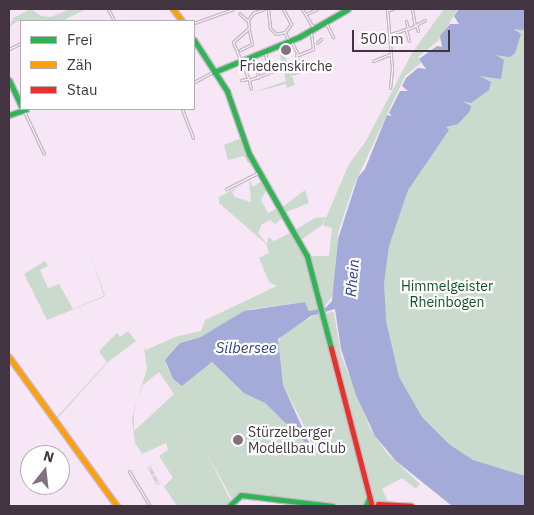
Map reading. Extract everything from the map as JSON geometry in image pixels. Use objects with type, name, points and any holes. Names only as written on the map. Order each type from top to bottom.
[{"type":"main road","points":[[174,9],[181,20]]},
{"type":"main road","points":[[212,73],[290,41],[348,9]]},
{"type":"main road","points":[[195,42],[209,63],[212,73],[228,93],[259,172],[300,242],[322,305],[372,506],[394,502],[411,506]]},
{"type":"main road","points":[[9,79],[20,103]]},
{"type":"main road","points":[[9,115],[20,108]]},
{"type":"main road","points":[[9,357],[115,506]]},
{"type":"main road","points":[[9,361],[115,506]]},
{"type":"main road","points":[[229,506],[240,495],[294,505],[332,506]]},
{"type":"street","points":[[195,23],[233,9]]},
{"type":"street","points":[[240,50],[252,44],[248,21],[253,13],[266,9],[272,32],[285,32]]},
{"type":"street","points":[[283,9],[291,22],[285,32]]},
{"type":"street","points":[[294,55],[314,48],[312,30],[302,9]]},
{"type":"street","points":[[305,14],[317,9]]},
{"type":"street","points":[[390,88],[391,34],[387,9],[393,9]]},
{"type":"street","points":[[412,9],[418,31]]},
{"type":"street","points":[[239,13],[248,21]]},
{"type":"street","points":[[391,34],[425,20]]},
{"type":"street","points":[[406,21],[409,41]]},
{"type":"street","points":[[326,22],[333,37]]},
{"type":"street","points":[[249,29],[233,40],[240,50],[249,79],[250,89]]},
{"type":"street","points":[[285,32],[300,71],[293,73]]},
{"type":"street","points":[[314,43],[321,39]]},
{"type":"street","points":[[265,51],[268,72]]},
{"type":"street","points":[[373,61],[391,54]]},
{"type":"street","points":[[245,66],[253,65]]},
{"type":"street","points":[[241,80],[258,78],[268,72],[279,70]]},
{"type":"street","points":[[257,72],[258,78]]},
{"type":"street","points":[[195,82],[212,73]]},
{"type":"street","points":[[23,110],[44,154]]},
{"type":"street","points":[[182,110],[193,138]]},
{"type":"street","points":[[226,189],[259,172]]},
{"type":"street","points":[[129,471],[150,506]]},
{"type":"green space","points":[[31,9],[41,16],[51,17],[70,9],[86,9],[64,20],[20,20],[9,27],[13,18]]},
{"type":"green space","points":[[444,9],[458,9],[438,41],[418,57],[421,63],[405,76],[354,185],[338,233],[333,295],[324,307],[303,245],[309,256],[329,256],[332,228],[323,225],[349,164],[366,141],[412,53]]},
{"type":"green space","name":"Himmelgeister Rheinbogen","points":[[525,9],[525,502],[448,467],[370,343],[403,159]]},
{"type":"green space","points":[[282,46],[295,85],[287,88],[286,84],[251,93],[286,81],[278,47]]},
{"type":"green space","points":[[242,138],[252,162],[248,163],[244,156],[228,160],[224,145]]},
{"type":"green space","points":[[249,180],[253,187],[262,181],[267,189],[261,200],[268,213],[278,208],[284,217],[275,224],[270,220],[262,224],[258,233],[267,244],[268,237],[274,241],[292,232],[304,253],[321,309],[309,311],[305,302],[252,309],[201,337],[180,343],[166,364],[173,379],[182,386],[212,362],[239,388],[265,403],[311,448],[310,437],[283,385],[278,343],[282,334],[322,311],[368,493],[363,506],[259,500],[240,494],[232,499],[205,450],[231,501],[228,506],[177,506],[153,470],[164,486],[173,478],[159,456],[168,450],[166,443],[142,454],[135,443],[132,419],[134,412],[134,431],[174,394],[159,372],[143,385],[138,400],[147,368],[144,347],[146,350],[175,337],[201,331],[205,320],[277,286],[269,282],[259,258],[269,253],[266,244],[219,203],[219,197],[241,185],[232,192],[235,197],[251,202]]},
{"type":"green space","points":[[305,190],[309,203],[284,213],[281,208]]},
{"type":"green space","points":[[326,217],[322,225],[301,240],[295,230],[315,218]]},
{"type":"green space","points":[[89,250],[105,296],[47,320],[24,274],[45,261],[48,266],[40,270],[48,288],[59,284],[73,309],[104,296]]},
{"type":"green space","points":[[334,312],[341,355],[370,428],[387,453],[420,484],[416,489],[402,478],[382,489],[388,502],[373,503],[325,313]]},
{"type":"green space","points":[[128,331],[136,341],[108,362],[57,419],[119,506],[9,353],[56,418],[107,362],[99,352],[102,348],[117,333],[120,337]]},
{"type":"water","points":[[459,9],[525,9],[525,30],[513,29],[521,34],[515,53],[510,57],[496,55],[504,60],[501,79],[480,76],[491,82],[489,90],[471,103],[462,101],[471,106],[470,111],[458,124],[446,127],[449,130],[408,190],[389,246],[384,283],[386,321],[399,377],[422,417],[450,445],[473,460],[525,476],[525,506],[452,506],[396,461],[375,436],[356,395],[341,349],[335,309],[311,316],[278,339],[283,385],[312,449],[265,403],[244,393],[212,362],[182,386],[173,379],[165,360],[180,343],[201,337],[244,311],[305,302],[309,311],[325,308],[332,301],[338,239],[358,177],[365,169],[387,115],[392,116],[389,113],[400,91],[408,91],[402,86],[406,78],[418,68],[426,69],[419,59],[437,46],[442,47],[440,36],[450,24],[459,24],[454,16]]},
{"type":"railway","points":[[149,466],[158,484]]},
{"type":"traffic: fast","points":[[214,72],[299,37],[348,9]]},
{"type":"traffic: fast","points":[[195,42],[227,91],[249,154],[307,256],[331,348]]},
{"type":"traffic: fast","points":[[9,80],[20,104]]},
{"type":"traffic: fast","points":[[9,115],[23,110]]},
{"type":"traffic: fast","points":[[229,506],[241,495],[332,506]]},
{"type":"traffic: fast","points":[[366,506],[369,498]]},
{"type":"traffic: slow","points":[[173,9],[181,20]]},
{"type":"traffic: slow","points":[[9,357],[117,506]]},
{"type":"traffic: jam","points":[[331,348],[372,506]]},
{"type":"traffic: jam","points":[[378,504],[411,506]]},
{"type":"place","name":"Friedenskirche","points":[[286,50]]},
{"type":"place","name":"Stürzelberger Modellbau Club","points":[[238,440]]},
{"type":"water label","name":"Rhein","points":[[352,278]]},
{"type":"water label","name":"Silbersee","points":[[246,348]]}]
